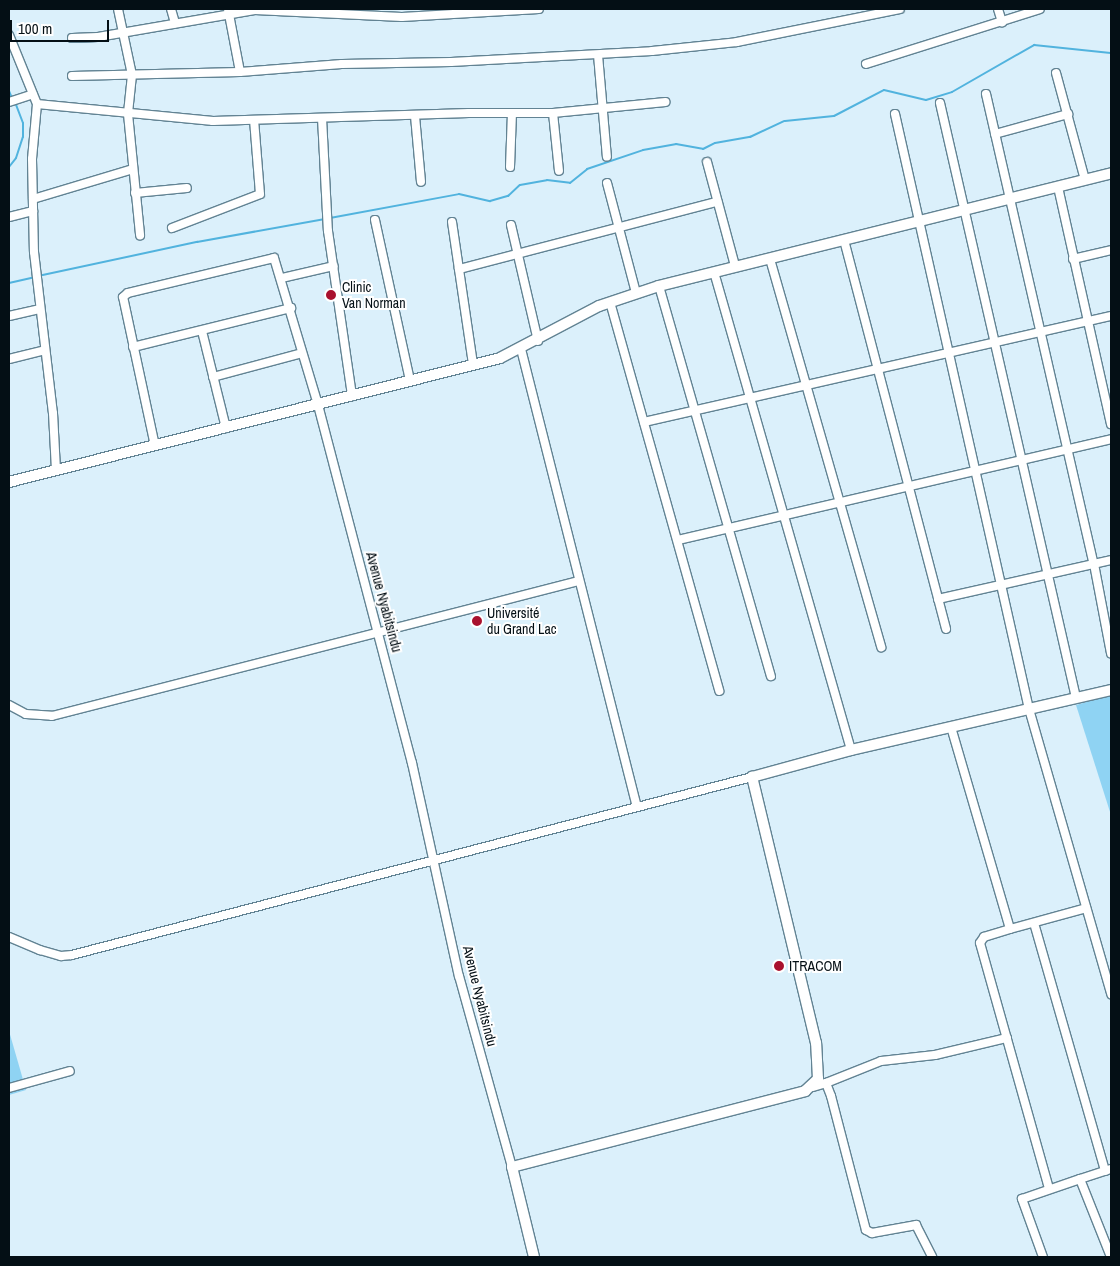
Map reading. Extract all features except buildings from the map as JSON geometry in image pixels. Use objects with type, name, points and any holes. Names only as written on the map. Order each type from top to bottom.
[{"type":"street","points":[[118,9],[132,75],[128,114],[140,235]]},
{"type":"street","points":[[171,9],[175,23]]},
{"type":"street","points":[[72,38],[124,33],[228,11],[255,10],[402,16],[539,9]]},
{"type":"street","points":[[72,76],[240,72],[342,64],[451,62],[598,55],[737,42],[900,9]]},
{"type":"street","points":[[998,9],[1002,22]]},
{"type":"street","points":[[866,64],[1040,9]]},
{"type":"street","points":[[228,11],[240,72]]},
{"type":"street","points":[[9,35],[37,104],[33,199],[35,272],[38,282],[39,309],[53,413],[56,470]]},
{"type":"street","points":[[598,55],[607,157]]},
{"type":"street","points":[[1056,73],[1086,180]]},
{"type":"street","points":[[12,101],[33,94]]},
{"type":"street","points":[[986,94],[1094,564],[1111,653]]},
{"type":"street","points":[[37,104],[213,121],[512,112],[553,113],[665,102]]},
{"type":"street","points":[[940,103],[1076,698]]},
{"type":"street","points":[[510,167],[512,112]]},
{"type":"street","points":[[553,113],[558,171]]},
{"type":"street","points":[[894,114],[1029,709],[1111,994]]},
{"type":"street","points":[[996,134],[1068,114]]},
{"type":"street","points":[[415,116],[421,182]]},
{"type":"street","points":[[322,118],[328,230],[352,396]]},
{"type":"street","points":[[172,228],[260,194],[254,120]]},
{"type":"street","points":[[707,162],[735,266]]},
{"type":"street","points":[[33,199],[133,169]]},
{"type":"street","points":[[9,482],[473,365],[521,350],[610,302],[659,286],[1011,200],[1111,173]]},
{"type":"street","points":[[607,183],[636,293]]},
{"type":"street","points":[[1058,187],[1111,424]]},
{"type":"street","points":[[135,193],[187,188]]},
{"type":"street","points":[[459,269],[717,202]]},
{"type":"street","points":[[9,217],[33,211]]},
{"type":"street","points":[[375,220],[410,381]]},
{"type":"street","points":[[452,222],[473,365]]},
{"type":"street","points":[[511,225],[538,341]]},
{"type":"street","points":[[844,240],[946,629]]},
{"type":"street","points":[[1073,259],[1111,250]]},
{"type":"street","name":"Avenue Nyabitsindu","points":[[155,446],[122,300],[124,295],[270,257],[277,260],[318,405],[378,633],[435,862],[459,976],[512,1167],[534,1257]]},
{"type":"street","points":[[770,259],[881,647]]},
{"type":"street","points":[[282,278],[334,266]]},
{"type":"street","points":[[714,272],[851,750]]},
{"type":"street","points":[[659,286],[730,527],[771,676]]},
{"type":"street","points":[[610,302],[720,691]]},
{"type":"street","points":[[133,347],[290,308]]},
{"type":"street","points":[[9,316],[39,309]]},
{"type":"street","points":[[644,422],[805,385],[879,371],[1111,316]]},
{"type":"street","points":[[202,331],[226,428]]},
{"type":"street","points":[[9,359],[44,350]]},
{"type":"street","points":[[521,350],[637,807]]},
{"type":"street","points":[[213,377],[302,352]]},
{"type":"street","points":[[678,540],[908,484],[1111,439]]},
{"type":"street","points":[[938,599],[1111,560]]},
{"type":"street","points":[[9,704],[26,714],[52,716],[579,581]]},
{"type":"street","points":[[9,937],[40,950],[66,956],[435,862],[851,750],[1111,690]]},
{"type":"street","points":[[951,727],[1010,929]]},
{"type":"street","points":[[752,777],[816,1043],[820,1071],[814,1087]]},
{"type":"street","points":[[1049,1188],[980,943],[984,937],[1086,908]]},
{"type":"street","points":[[1034,923],[1108,1170],[1024,1196],[1022,1201],[1042,1257]]},
{"type":"street","points":[[512,1167],[814,1087],[881,1061],[935,1055],[1007,1038]]},
{"type":"street","points":[[9,1088],[70,1072]]},
{"type":"street","points":[[826,1082],[866,1230],[872,1233],[916,1225],[932,1257]]},
{"type":"street","points":[[1080,1179],[1111,1257]]},
{"type":"shaded area","points":[[1111,695],[1111,815],[1076,705]]},
{"type":"shaded area","points":[[9,1031],[26,1090],[9,1095]]},
{"type":"waterway","points":[[330,218],[459,194],[490,201],[508,196],[520,185],[547,180],[570,183],[587,169],[643,150],[676,144],[703,149],[715,143],[750,137],[785,121],[834,116],[884,90],[926,100],[952,92],[1034,45],[1111,53]]},
{"type":"waterway","points":[[9,91],[12,98]]},
{"type":"waterway","points":[[9,167],[16,158],[23,137],[23,123],[15,102]]},
{"type":"waterway","points":[[38,276],[197,242],[325,219]]},
{"type":"waterway","points":[[9,283],[34,277]]},
{"type":"place","name":"Clinic Van Norman","points":[[331,295]]},
{"type":"place","name":"Université du Grand Lac","points":[[477,621]]},
{"type":"place","name":"ITRACOM","points":[[779,966]]}]
